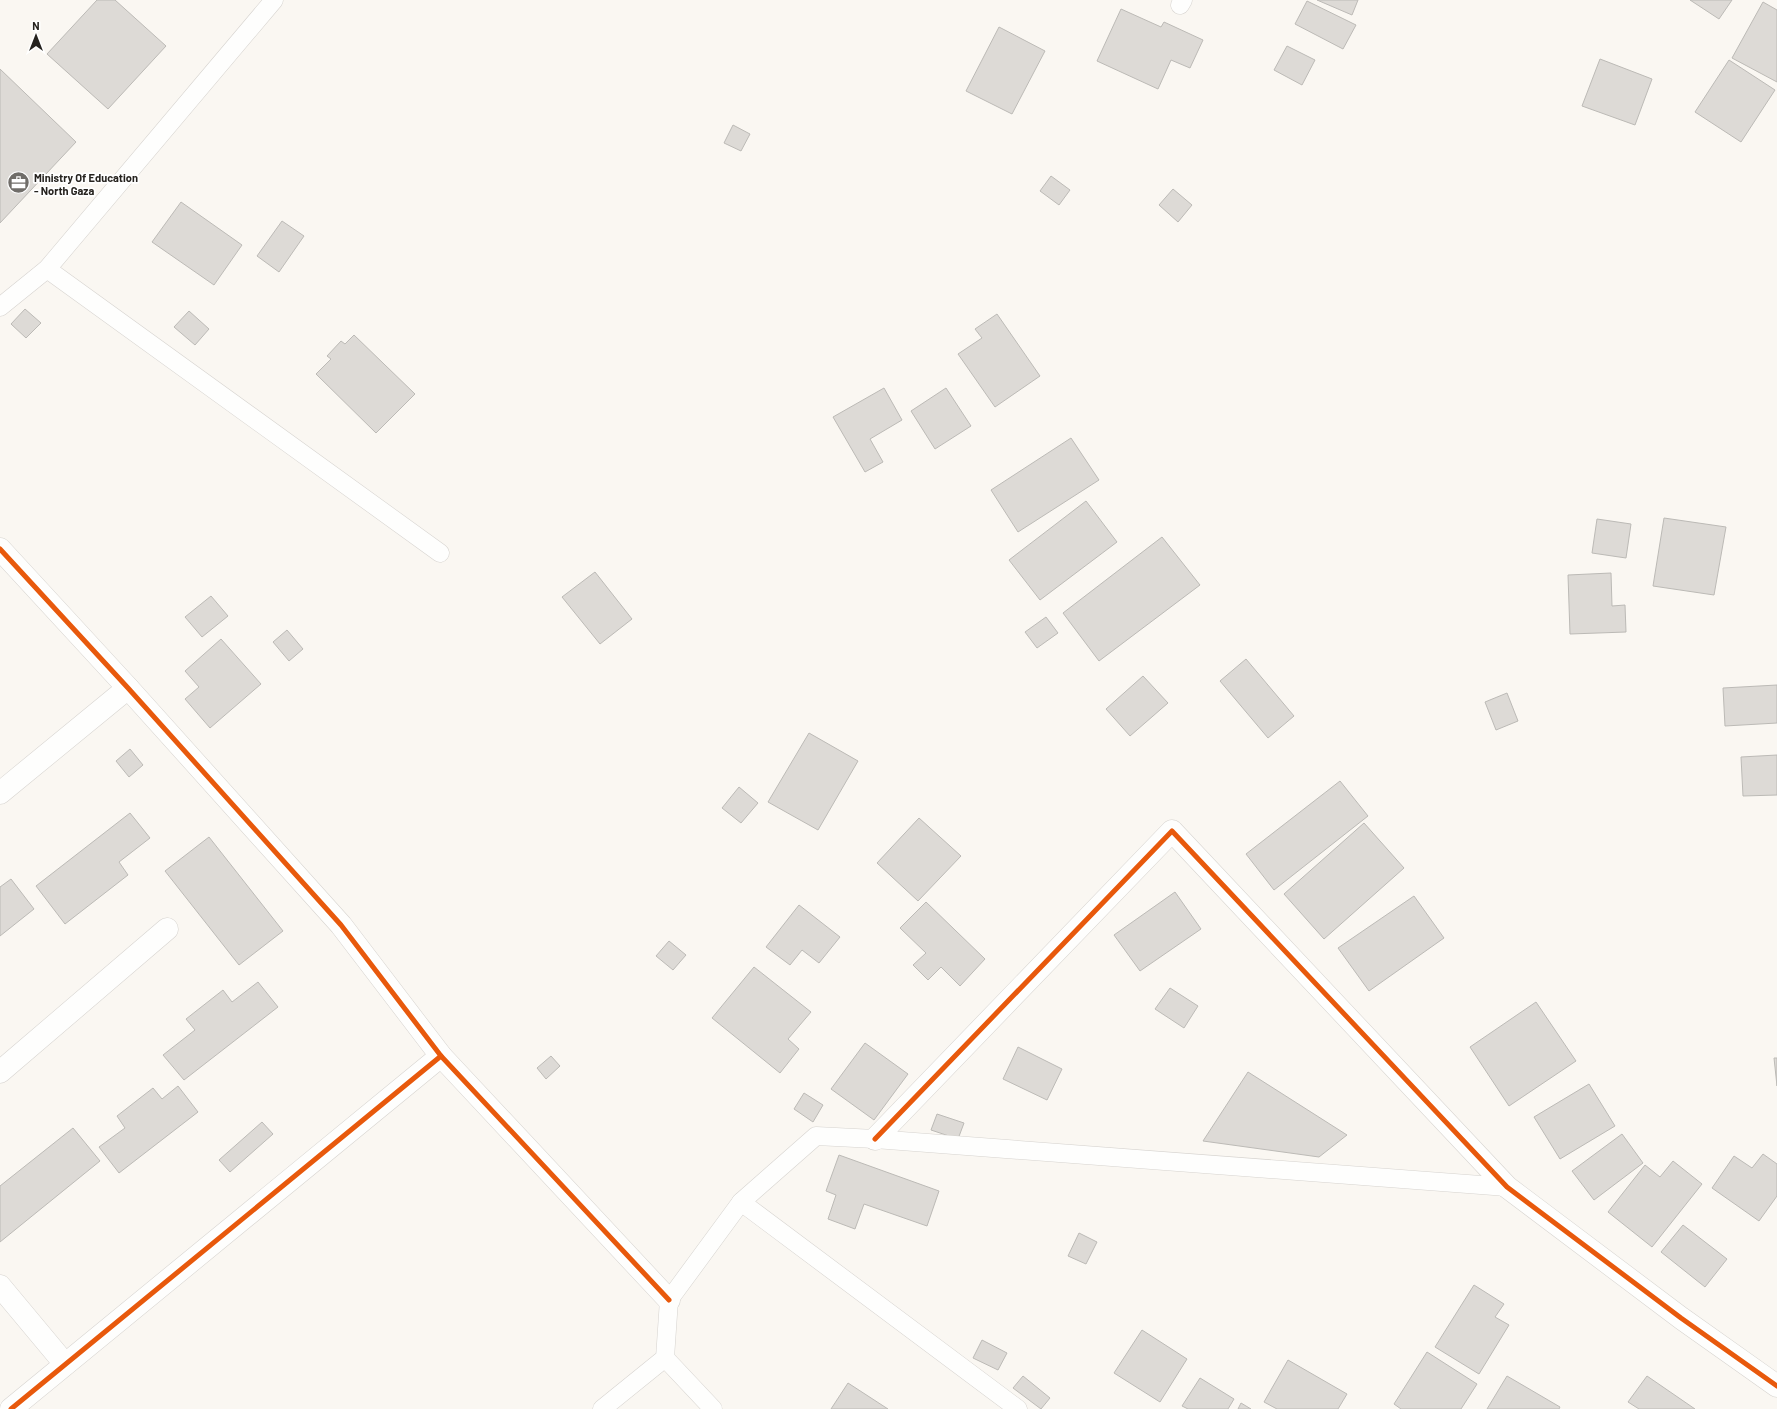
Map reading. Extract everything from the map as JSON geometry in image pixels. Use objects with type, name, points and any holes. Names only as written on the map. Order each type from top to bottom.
[{"type":"street","points":[[0,549],[342,925],[441,1056],[669,1300]]},
{"type":"street","points":[[3,784],[128,688]]},
{"type":"street","points":[[874,1139],[1172,832],[1507,1187],[1681,1318],[1777,1386]]},
{"type":"street","points":[[0,1072],[167,929]]},
{"type":"street","points":[[11,1409],[441,1056]]},
{"type":"street","points":[[0,1286],[65,1364]]},
{"type":"lane","points":[[0,307],[47,269],[274,0]]},
{"type":"lane","points":[[47,269],[440,553]]},
{"type":"lane","points":[[712,1409],[665,1358],[669,1300],[741,1202],[816,1136],[874,1139],[1507,1187]]},
{"type":"lane","points":[[741,1202],[1018,1409]]},
{"type":"lane","points":[[602,1409],[665,1358]]},
{"type":"building","points":[[97,0],[115,0],[166,46],[108,109],[47,54]]},
{"type":"building","points":[[1317,0],[1358,0],[1352,15]]},
{"type":"building","points":[[1690,0],[1732,0],[1719,19]]},
{"type":"building","points":[[1307,1],[1356,25],[1343,49],[1295,24]]},
{"type":"building","points":[[1763,2],[1777,10],[1777,82],[1732,58]]},
{"type":"building","points":[[1121,9],[1161,27],[1164,22],[1203,40],[1190,68],[1171,60],[1158,89],[1097,61]]},
{"type":"building","points":[[999,27],[1045,51],[1012,114],[966,91]]},
{"type":"building","points":[[1287,46],[1315,60],[1302,85],[1274,70]]},
{"type":"building","points":[[1600,59],[1652,79],[1635,125],[1582,106]]},
{"type":"building","points":[[1729,60],[1775,90],[1741,142],[1695,112]]},
{"type":"building","name":"Ministry Of Education - North Gaza","points":[[0,69],[76,142],[0,223]]},
{"type":"building","points":[[733,125],[750,134],[741,151],[724,143]]},
{"type":"building","points":[[1051,176],[1070,190],[1059,205],[1040,191]]},
{"type":"building","points":[[1173,189],[1192,205],[1178,222],[1159,205]]},
{"type":"building","points":[[181,202],[242,245],[214,285],[152,242]]},
{"type":"building","points":[[282,221],[304,236],[279,272],[257,256]]},
{"type":"building","points":[[25,309],[41,323],[26,338],[11,324]]},
{"type":"building","points":[[189,311],[209,329],[195,345],[174,327]]},
{"type":"building","points":[[997,314],[1040,376],[995,407],[958,354],[982,338],[975,329]]},
{"type":"building","points":[[354,335],[415,394],[376,433],[316,374],[331,359],[327,356],[341,341],[345,344]]},
{"type":"building","points":[[884,388],[902,420],[870,439],[883,462],[865,472],[833,417]]},
{"type":"building","points":[[946,388],[971,426],[935,449],[911,411]]},
{"type":"building","points":[[1071,438],[1099,480],[1018,532],[991,490]]},
{"type":"building","points":[[1086,501],[1117,542],[1040,600],[1009,560]]},
{"type":"building","points":[[1664,518],[1726,527],[1714,595],[1653,586]]},
{"type":"building","points":[[1597,519],[1631,524],[1626,558],[1592,553]]},
{"type":"building","points":[[1162,537],[1200,585],[1099,661],[1063,613]]},
{"type":"building","points":[[595,572],[632,619],[600,644],[562,597]]},
{"type":"building","points":[[1611,573],[1612,606],[1625,605],[1626,632],[1570,634],[1568,575]]},
{"type":"building","points":[[211,596],[228,616],[202,637],[185,617]]},
{"type":"building","points":[[1046,617],[1058,633],[1037,648],[1025,632]]},
{"type":"building","points":[[287,630],[303,649],[289,661],[273,642]]},
{"type":"building","points":[[221,639],[261,684],[210,728],[185,699],[199,687],[185,671]]},
{"type":"building","points":[[1246,659],[1294,716],[1268,738],[1220,681]]},
{"type":"building","points":[[1143,676],[1168,703],[1130,736],[1106,709]]},
{"type":"building","points":[[1777,685],[1777,723],[1725,726],[1723,688]]},
{"type":"building","points":[[1507,693],[1518,721],[1496,730],[1485,702]]},
{"type":"building","points":[[809,733],[858,761],[818,830],[768,802]]},
{"type":"building","points":[[130,749],[143,765],[129,777],[116,761]]},
{"type":"building","points":[[1777,755],[1777,795],[1743,796],[1741,757]]},
{"type":"building","points":[[1340,781],[1368,816],[1274,890],[1246,854]]},
{"type":"building","points":[[739,787],[758,803],[741,823],[722,808]]},
{"type":"building","points":[[130,813],[150,838],[119,862],[128,875],[65,924],[36,886]]},
{"type":"building","points":[[919,818],[961,856],[918,901],[877,863]]},
{"type":"building","points":[[1364,823],[1404,868],[1324,939],[1284,894]]},
{"type":"building","points":[[209,837],[283,931],[239,965],[165,871]]},
{"type":"building","points":[[11,879],[34,909],[0,936],[0,887]]},
{"type":"building","points":[[1175,892],[1201,929],[1140,971],[1114,935]]},
{"type":"building","points":[[1414,896],[1444,938],[1369,991],[1338,948]]},
{"type":"building","points":[[926,902],[985,959],[960,986],[941,967],[928,980],[913,965],[926,953],[900,928]]},
{"type":"building","points":[[799,905],[840,937],[819,963],[802,950],[790,965],[766,947]]},
{"type":"building","points":[[669,941],[686,955],[673,970],[656,956]]},
{"type":"building","points":[[754,967],[811,1012],[788,1039],[799,1049],[780,1073],[712,1018]]},
{"type":"building","points":[[258,982],[278,1007],[184,1080],[163,1055],[195,1030],[186,1019],[223,990],[232,1002]]},
{"type":"building","points":[[1170,988],[1198,1006],[1184,1028],[1155,1009]]},
{"type":"building","points":[[1536,1002],[1576,1061],[1509,1106],[1470,1047]]},
{"type":"building","points":[[865,1043],[908,1074],[874,1120],[831,1089]]},
{"type":"building","points":[[1018,1047],[1062,1069],[1047,1100],[1003,1079]]},
{"type":"building","points":[[551,1056],[560,1066],[546,1079],[537,1068]]},
{"type":"building","points":[[1774,1058],[1777,1058],[1777,1086]]},
{"type":"building","points":[[1248,1072],[1347,1135],[1319,1157],[1203,1141]]},
{"type":"building","points":[[1589,1084],[1615,1126],[1560,1159],[1534,1117]]},
{"type":"building","points":[[178,1086],[198,1112],[119,1173],[99,1147],[125,1128],[117,1116],[153,1088],[162,1099]]},
{"type":"building","points":[[804,1093],[823,1105],[813,1122],[794,1109]]},
{"type":"building","points":[[937,1114],[964,1123],[958,1139],[931,1130]]},
{"type":"building","points":[[262,1122],[273,1134],[230,1172],[219,1160]]},
{"type":"building","points":[[73,1128],[100,1161],[0,1242],[0,1186]]},
{"type":"building","points":[[1622,1134],[1643,1163],[1594,1200],[1572,1171]]},
{"type":"building","points":[[1763,1154],[1777,1164],[1777,1196],[1759,1221],[1712,1188],[1734,1156],[1752,1168]]},
{"type":"building","points":[[839,1155],[939,1191],[927,1226],[864,1204],[855,1229],[828,1219],[836,1195],[826,1191]]},
{"type":"building","points":[[1673,1161],[1702,1184],[1652,1247],[1608,1212],[1645,1165],[1660,1177]]},
{"type":"building","points":[[1683,1225],[1727,1259],[1705,1287],[1661,1252]]},
{"type":"building","points":[[1079,1233],[1097,1242],[1086,1264],[1068,1256]]},
{"type":"building","points":[[1474,1285],[1504,1304],[1495,1317],[1509,1325],[1479,1374],[1435,1347]]},
{"type":"building","points":[[1142,1330],[1187,1359],[1160,1402],[1114,1373]]},
{"type":"building","points":[[982,1340],[1007,1353],[998,1370],[973,1358]]},
{"type":"building","points":[[1427,1352],[1477,1384],[1461,1409],[1401,1409],[1394,1404]]},
{"type":"building","points":[[1288,1360],[1347,1394],[1338,1409],[1277,1409],[1264,1402]]},
{"type":"building","points":[[1023,1376],[1050,1398],[1041,1409],[1013,1388]]},
{"type":"building","points":[[1507,1376],[1560,1407],[1559,1409],[1487,1409]]},
{"type":"building","points":[[1647,1376],[1695,1409],[1639,1409],[1628,1402]]},
{"type":"building","points":[[1200,1378],[1234,1399],[1228,1409],[1188,1409],[1182,1406]]},
{"type":"building","points":[[848,1383],[888,1409],[831,1409]]},
{"type":"building","points":[[1241,1403],[1251,1409],[1238,1409]]},
{"type":"cycle path","points":[[0,549],[128,688],[341,925],[441,1056],[669,1300]]},
{"type":"cycle path","points":[[875,1139],[1172,831],[1507,1187],[1681,1318],[1777,1386]]},
{"type":"cycle path","points":[[11,1409],[441,1056]]},
{"type":"place","name":"Ministry Of Education - North Gaza","points":[[19,183]]}]
